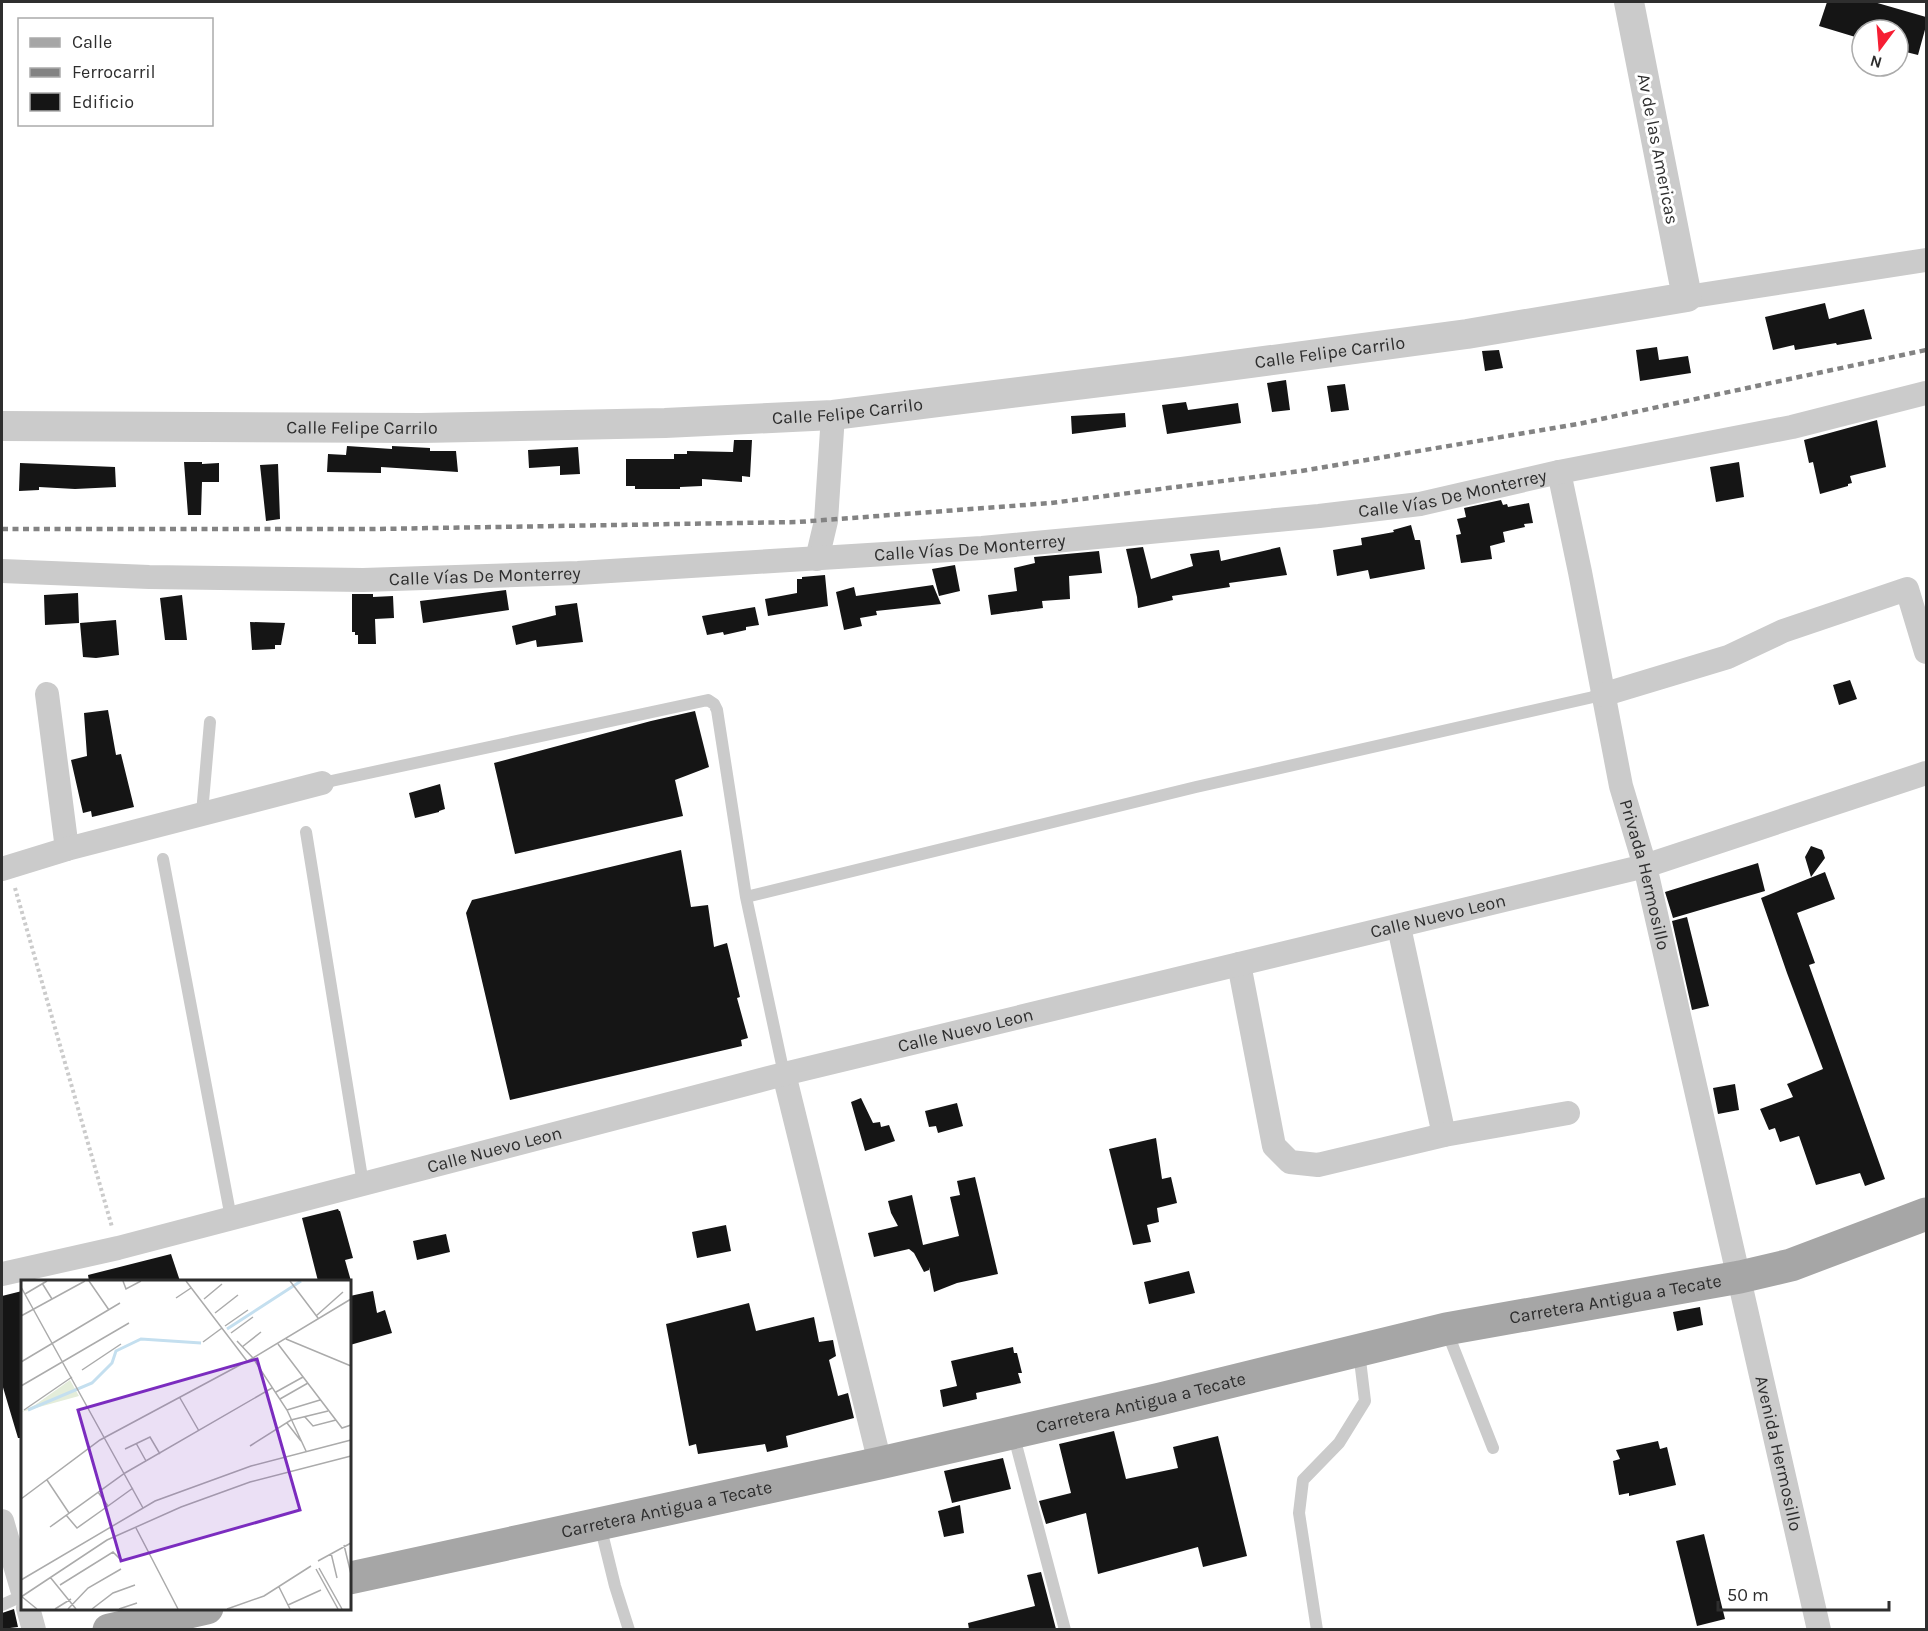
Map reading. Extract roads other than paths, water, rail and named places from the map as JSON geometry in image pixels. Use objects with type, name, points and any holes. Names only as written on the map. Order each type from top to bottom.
[{"type":"main road","name":"Carretera Antigua a Tecate","points":[[351,1578],[880,1464],[1446,1329],[1740,1277],[1791,1265],[1926,1214]]},
{"type":"main road","points":[[109,1629],[198,1610]]},
{"type":"street","name":"Av de las Americas","points":[[1629,2],[1687,297]]},
{"type":"street","points":[[1687,297],[1926,260]]},
{"type":"street","name":"Calle Felipe Carrilo","points":[[2,426],[421,428],[665,423],[832,415],[1467,334],[1687,297]]},
{"type":"street","name":"Calle Vías De Monterrey","points":[[2,571],[149,577],[363,580],[578,573],[982,548],[1319,516],[1420,504],[1559,472],[1791,427],[1926,393]]},
{"type":"street","points":[[817,559],[826,521],[832,415]]},
{"type":"street","name":"Privada Hermosillo","points":[[1559,472],[1621,786],[1645,866],[1740,1277]]},
{"type":"street","points":[[1602,695],[1728,657],[1783,630],[1917,585],[1926,652]]},
{"type":"street","points":[[47,694],[67,849]]},
{"type":"street","name":"Calle Nuevo Leon","points":[[2,1274],[118,1248],[784,1074],[1645,866],[1926,773]]},
{"type":"street","points":[[5,868],[67,849],[322,783]]},
{"type":"street","points":[[1399,927],[1444,1135]]},
{"type":"street","points":[[1239,964],[1274,1146],[1290,1162],[1318,1165],[1444,1135],[1568,1113]]},
{"type":"street","points":[[784,1074],[880,1464]]},
{"type":"street","name":"Avenida Hermosillo","points":[[1740,1277],[1819,1629]]},
{"type":"street","points":[[2,1521],[21,1586]]},
{"type":"street","points":[[29,1610],[34,1629]]},
{"type":"lane","points":[[746,897],[1184,790],[1602,695]]},
{"type":"lane","points":[[322,783],[708,700],[717,710],[746,897],[784,1074]]},
{"type":"lane","points":[[202,813],[210,722]]},
{"type":"lane","points":[[306,831],[363,1184]]},
{"type":"lane","points":[[163,859],[231,1218]]},
{"type":"lane","points":[[1446,1329],[1493,1448]]},
{"type":"lane","points":[[1317,1629],[1299,1513],[1303,1480],[1339,1443],[1365,1401],[1359,1350]]},
{"type":"lane","points":[[1013,1432],[1065,1629]]},
{"type":"lane","points":[[599,1524],[629,1629]]},
{"type":"lane","points":[[2,1605],[21,1596]]},
{"type":"railway","points":[[2,529],[374,529],[798,522],[1051,503],[1301,471],[1578,424],[1926,350]]}]
